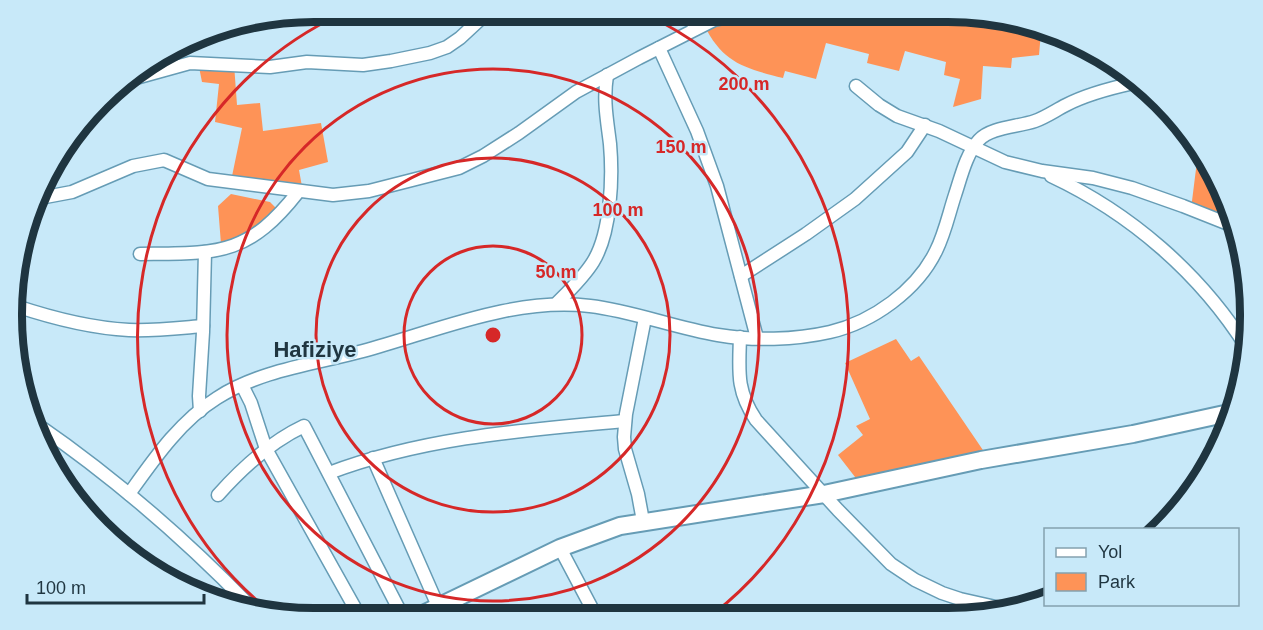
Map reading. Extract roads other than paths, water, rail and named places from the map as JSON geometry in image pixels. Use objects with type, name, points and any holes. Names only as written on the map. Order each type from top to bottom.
[{"type":"street","points":[[149,74],[190,63],[270,67],[307,62],[363,65],[392,61],[447,47],[477,22]]},
{"type":"street","points":[[693,22],[695,29]]},
{"type":"street","points":[[48,196],[72,192],[133,166],[164,160],[208,179],[333,195],[360,193],[459,168],[483,156],[534,123],[576,92],[712,22]]},
{"type":"street","points":[[659,48],[717,186],[757,338]]},
{"type":"street","points":[[556,304],[592,263],[605,231],[611,174],[610,145],[604,106],[607,75]]},
{"type":"street","points":[[129,494],[171,438],[200,411],[227,392],[257,378],[466,320],[556,304],[589,306],[708,333],[741,337],[818,334],[843,328],[872,314],[904,292],[924,271],[942,238],[959,183],[973,148],[980,139],[990,133],[1035,121],[1079,99],[1128,85]]},
{"type":"street","points":[[856,86],[888,111],[925,125],[1005,162],[1042,171],[1094,178],[1132,188],[1226,223]]},
{"type":"street","points":[[741,276],[855,199],[908,152],[925,125]]},
{"type":"street","points":[[1042,171],[1103,203],[1191,275],[1222,311],[1240,337]]},
{"type":"street","points":[[141,254],[205,252],[244,242],[261,232],[298,192]]},
{"type":"street","points":[[200,411],[205,252]]},
{"type":"street","points":[[22,308],[115,329],[159,330],[203,327]]},
{"type":"street","points":[[643,521],[639,494],[625,449],[625,421],[645,318]]},
{"type":"street","points":[[741,337],[739,374],[744,399],[756,420],[891,564],[927,587],[960,599],[986,605]]},
{"type":"street","points":[[242,385],[251,403],[266,449],[355,608]]},
{"type":"street","points":[[434,608],[560,548],[602,531],[643,521],[824,494],[981,460],[1133,434],[1223,414]]},
{"type":"street","points":[[329,473],[373,458],[426,445],[480,436],[625,421]]},
{"type":"street","points":[[219,495],[246,466],[266,449],[279,439],[304,426],[398,608]]},
{"type":"street","points":[[47,432],[129,494],[243,599]]},
{"type":"street","points":[[373,458],[438,606]]},
{"type":"street","points":[[560,548],[592,608]]},
{"type":"district","name":"Hafiziye","points":[[315,349]]}]
